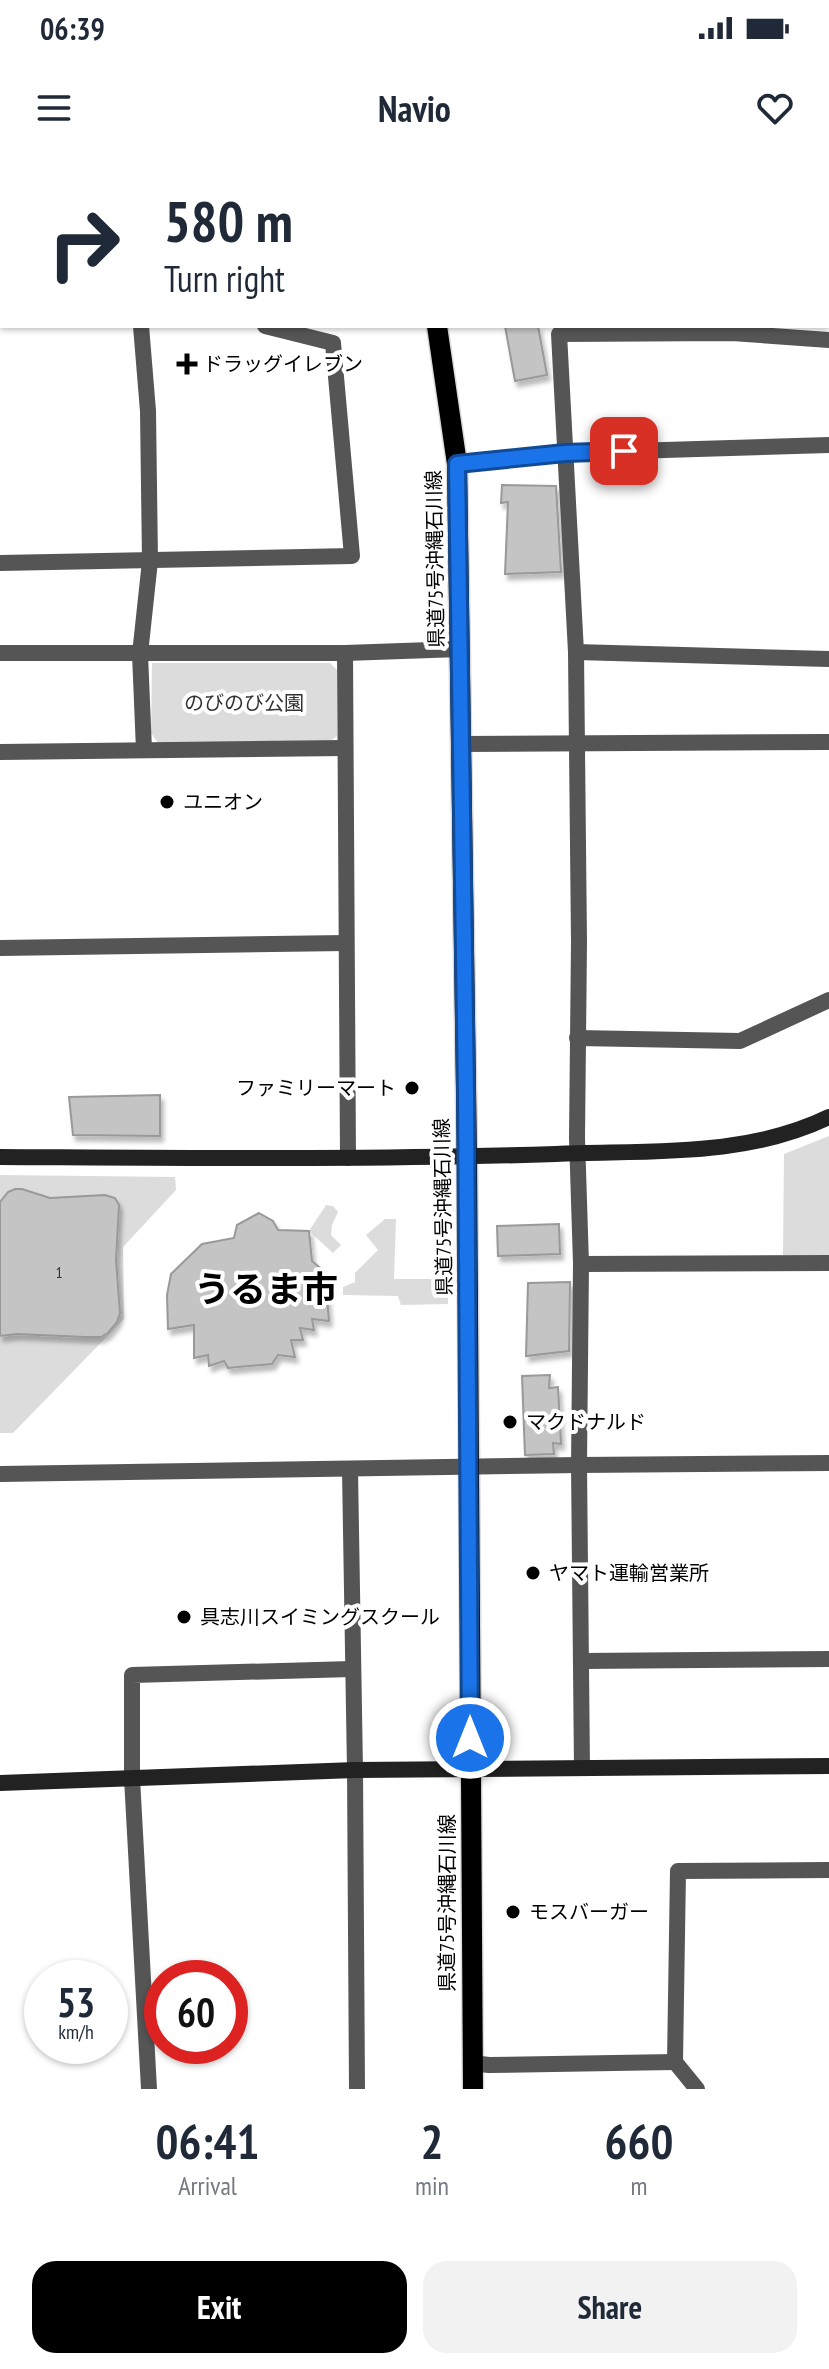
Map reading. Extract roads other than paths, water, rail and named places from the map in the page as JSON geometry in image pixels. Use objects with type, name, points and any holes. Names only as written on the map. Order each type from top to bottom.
[{"type":"main road","name":"県道75号沖縄石川線","points":[[437,328],[457,464],[467,1157],[473,2089]]},
{"type":"street","points":[[141,328],[148,411],[150,561],[140,654],[144,750]]},
{"type":"street","points":[[0,563],[352,556],[333,343],[273,328]]},
{"type":"street","points":[[582,1768],[576,652],[559,334],[732,329],[829,340]]},
{"type":"street","points":[[457,464],[565,453],[829,445]]},
{"type":"street","points":[[0,653],[345,653],[460,649]]},
{"type":"street","points":[[576,652],[829,659]]},
{"type":"street","points":[[345,653],[348,1158]]},
{"type":"street","points":[[462,744],[829,742]]},
{"type":"street","points":[[0,752],[345,748]]},
{"type":"street","points":[[0,948],[346,943]]},
{"type":"street","points":[[577,1038],[740,1041],[829,1000]]},
{"type":"street","points":[[0,1157],[467,1157],[690,1150],[732,1146],[777,1136],[829,1117]]},
{"type":"street","points":[[581,1264],[829,1263]]},
{"type":"street","points":[[0,1474],[829,1463]]},
{"type":"street","points":[[350,1470],[357,2089]]},
{"type":"street","points":[[582,1661],[829,1659]]},
{"type":"street","points":[[149,2089],[132,1778],[132,1675],[352,1669]]},
{"type":"street","points":[[0,1783],[355,1770],[829,1766]]},
{"type":"street","points":[[697,2089],[675,2062],[678,1871],[829,1870]]},
{"type":"street","points":[[472,2063],[675,2062]]},
{"type":"place","name":"ドラッグイレブン","points":[[187,364]]},
{"type":"place","name":"ユニオン","points":[[167,802]]},
{"type":"place","name":"ファミリーマート","points":[[412,1088]]},
{"type":"place","name":"マクドナルド","points":[[510,1422]]},
{"type":"place","name":"ヤマト運輸営業所","points":[[533,1573]]},
{"type":"place","name":"具志川スイミングスクール","points":[[184,1617]]},
{"type":"place","name":"モスバーガー","points":[[513,1912]]},
{"type":"district","name":"うるま市","points":[[266,1288]]},
{"type":"park label","name":"のびのび公園","points":[[244,703]]}]
